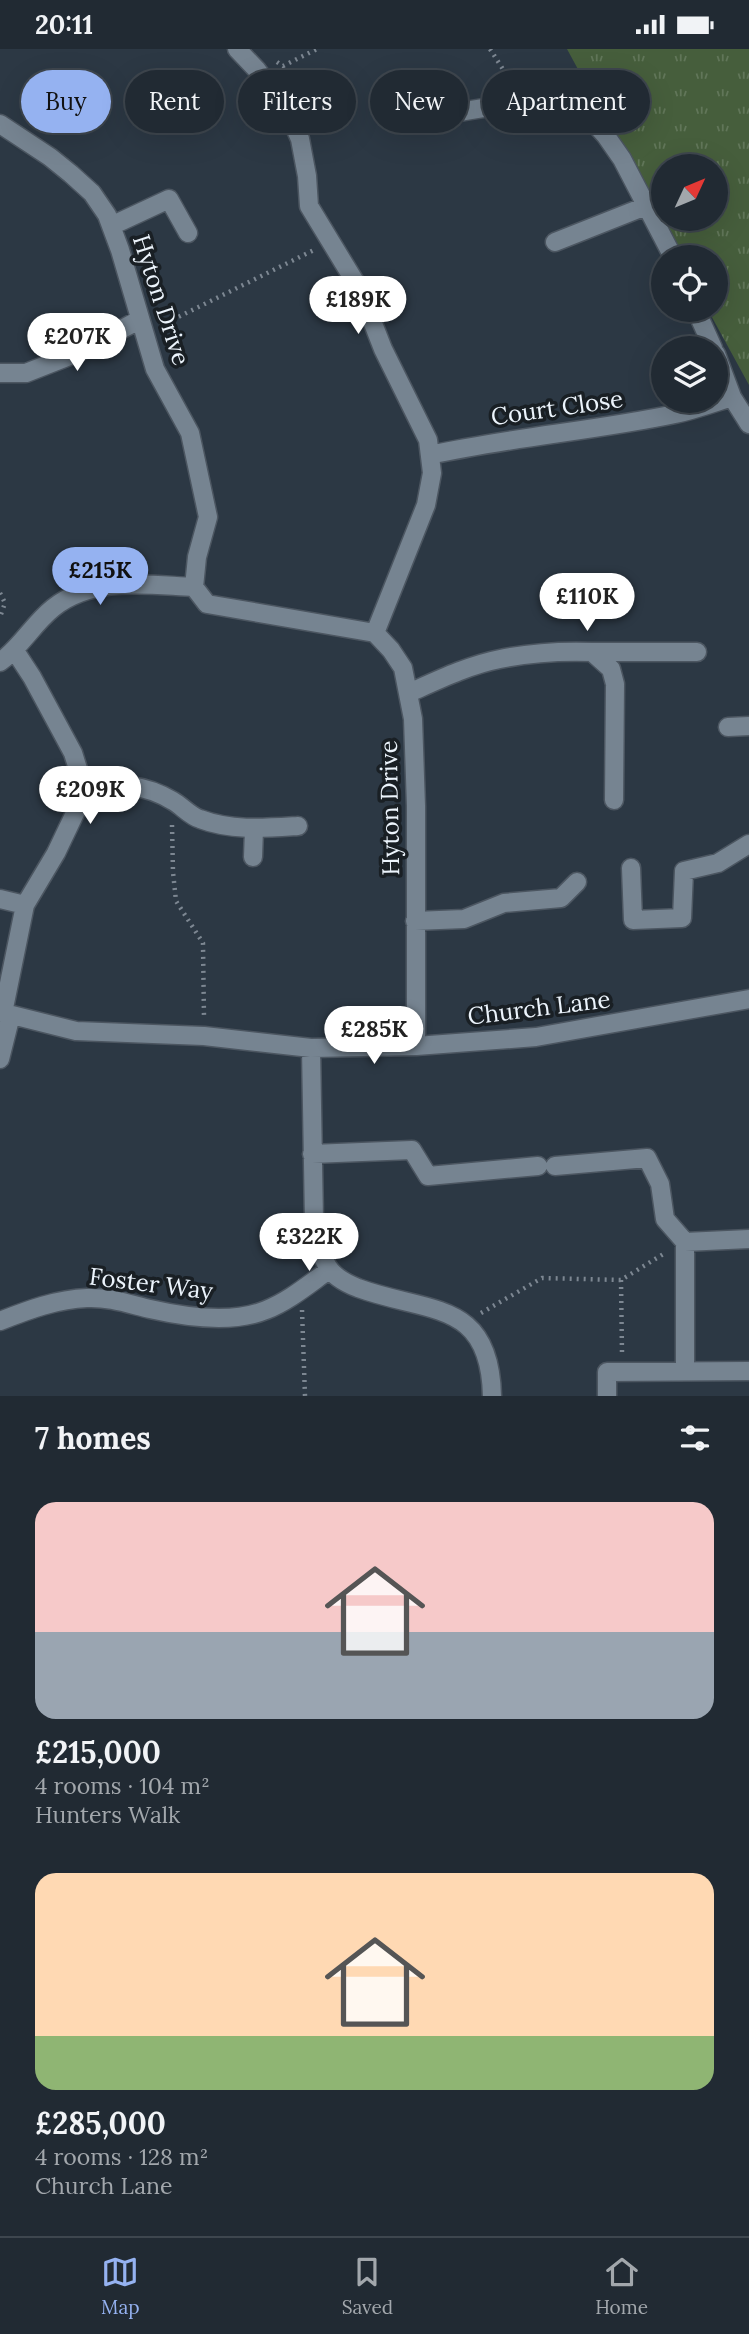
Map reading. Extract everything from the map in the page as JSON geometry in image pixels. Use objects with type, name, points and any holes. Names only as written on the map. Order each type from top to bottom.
[{"type":"street","points":[[0,662],[15,651],[52,609],[78,593],[114,584],[194,586],[206,604],[375,633],[426,505],[432,473],[428,440],[383,349],[360,290],[309,205],[300,139],[288,112],[257,70],[237,49]]},
{"type":"street","name":"Hyton Drive","points":[[0,124],[71,173],[92,193],[107,215],[155,369],[190,433],[208,517],[197,557],[194,586]]},
{"type":"street","points":[[604,133],[622,159],[667,245]]},
{"type":"street","points":[[111,226],[169,199],[188,233]]},
{"type":"street","points":[[555,242],[646,206]]},
{"type":"street","points":[[0,373],[26,373],[141,327]]},
{"type":"street","points":[[728,386],[749,424]]},
{"type":"street","name":"Court Close","points":[[430,455],[480,444],[516,441],[678,414],[732,397]]},
{"type":"street","name":"Hyton Drive","points":[[375,633],[403,668],[413,719],[416,806],[416,1046]]},
{"type":"street","points":[[0,1059],[5,1013],[25,905],[56,853],[77,809],[83,785],[73,753],[15,651]]},
{"type":"street","points":[[592,652],[611,669],[615,684],[614,800]]},
{"type":"street","points":[[409,693],[498,659],[524,655],[697,652]]},
{"type":"street","points":[[728,727],[749,726]]},
{"type":"street","points":[[83,785],[136,785],[172,800],[199,819],[254,829],[298,826]]},
{"type":"street","points":[[253,857],[254,829]]},
{"type":"street","points":[[631,868],[633,920],[682,918],[684,871],[718,863],[749,844]]},
{"type":"street","points":[[415,921],[464,919],[504,903],[561,898],[578,882]]},
{"type":"street","points":[[0,899],[25,905]]},
{"type":"street","name":"Church Lane","points":[[5,1013],[76,1031],[204,1036],[311,1048],[416,1046],[536,1037],[749,999]]},
{"type":"street","points":[[311,1048],[314,1221],[319,1247],[329,1270],[348,1284],[379,1295],[417,1303],[465,1322],[481,1339],[488,1356],[492,1396]]},
{"type":"street","points":[[312,1154],[412,1150],[428,1176],[647,1158],[660,1184],[665,1219],[685,1242],[685,1371]]},
{"type":"street","points":[[685,1242],[749,1239]]},
{"type":"street","name":"Foster Way","points":[[0,1321],[54,1302],[89,1298],[116,1300],[187,1316],[234,1317],[265,1310],[297,1293],[329,1270]]},
{"type":"street","points":[[607,1396],[607,1372],[749,1371]]},
{"type":"path","points":[[272,60],[283,66],[317,49]]},
{"type":"path","points":[[490,49],[504,70]]},
{"type":"path","points":[[141,327],[332,242]]},
{"type":"path","points":[[0,593],[5,603],[0,617]]},
{"type":"path","points":[[172,800],[176,901],[204,943],[204,1036]]},
{"type":"path","points":[[465,1322],[541,1278],[621,1279],[685,1242]]},
{"type":"path","points":[[621,1279],[622,1371]]},
{"type":"path","points":[[297,1293],[302,1309],[304,1396]]},
{"type":"green space","points":[[567,49],[749,49],[749,385],[728,347],[728,336],[722,336],[715,322],[728,322],[728,245],[673,245],[666,231],[728,231],[728,154],[651,154],[651,204],[613,133],[650,133],[650,70],[578,70]]}]
